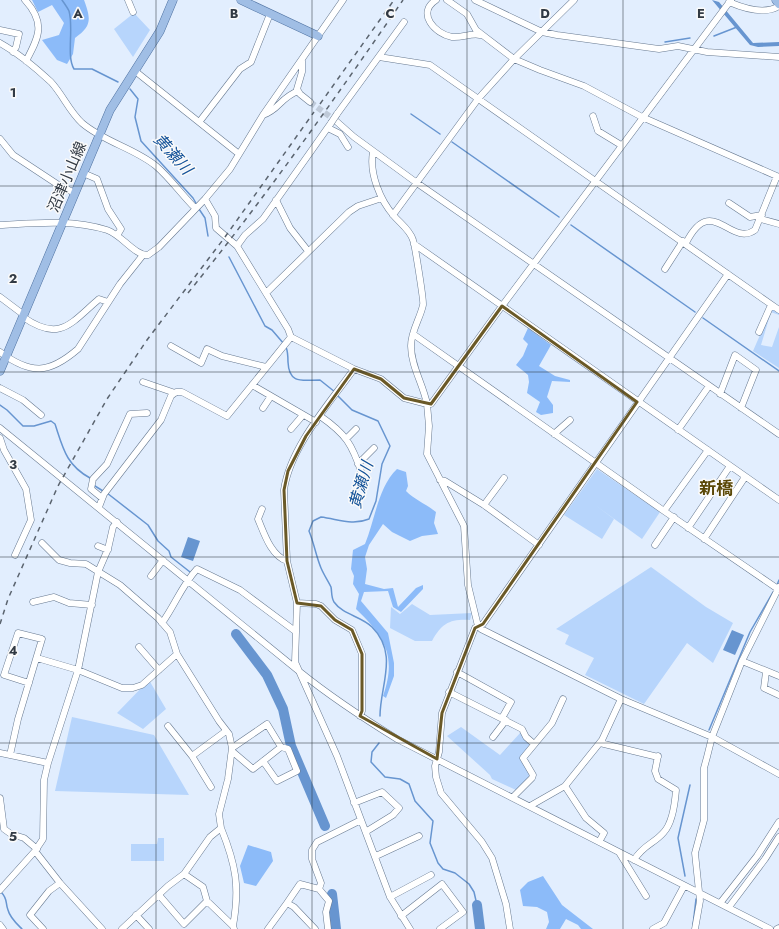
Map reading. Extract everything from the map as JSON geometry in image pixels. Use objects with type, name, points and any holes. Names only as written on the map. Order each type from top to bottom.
[{"type":"main road","name":"沼津小山線","points":[[0,371],[3,354],[24,316],[99,135],[116,99],[160,31],[173,0]]},
{"type":"main road","points":[[241,0],[318,36]]},
{"type":"main road","points":[[776,0],[779,5]]},
{"type":"street","points":[[25,0],[38,17],[39,32],[36,43],[26,61]]},
{"type":"street","points":[[128,0],[133,12]]},
{"type":"street","points":[[3,354],[36,369],[47,369],[57,365],[78,349],[120,284],[143,255],[148,255],[158,247],[203,201],[230,169],[263,115],[302,64],[318,36],[343,0]]},
{"type":"street","points":[[436,0],[428,8],[427,20],[446,35],[482,35]]},
{"type":"street","points":[[447,0],[467,14],[470,22],[482,35],[514,58],[540,70],[584,86],[642,117],[778,176],[767,197],[762,217],[755,230],[747,233],[735,231],[714,221],[705,221],[695,228],[665,269]]},
{"type":"street","points":[[475,0],[542,32],[659,49],[678,46],[707,52],[779,57]]},
{"type":"street","points":[[393,215],[478,99],[514,58],[574,0]]},
{"type":"street","points":[[289,339],[354,369],[381,379],[404,398],[427,404],[434,401],[458,366],[595,180],[730,1],[742,8],[768,10],[779,5]]},
{"type":"street","points":[[200,121],[240,69],[251,62],[270,14]]},
{"type":"street","points":[[237,246],[245,235],[263,219],[404,22]]},
{"type":"street","points":[[458,36],[466,31],[470,22]]},
{"type":"street","points":[[0,30],[19,34],[16,47],[13,52]]},
{"type":"street","points":[[0,44],[26,61],[51,83],[70,110],[83,124],[99,135],[156,166],[195,208]]},
{"type":"street","points":[[379,57],[430,65],[685,242],[779,310]]},
{"type":"street","points":[[302,64],[302,72],[297,83],[298,91],[310,102]]},
{"type":"street","points":[[135,71],[200,121],[239,154]]},
{"type":"street","points":[[263,115],[272,111],[287,96],[298,91]]},
{"type":"street","points":[[593,116],[598,131],[621,145]]},
{"type":"street","points":[[333,121],[417,183],[779,434]]},
{"type":"street","points":[[333,121],[348,147]]},
{"type":"street","points":[[342,138],[349,133]]},
{"type":"street","points":[[0,139],[13,156],[60,186],[75,192]]},
{"type":"street","points":[[373,152],[371,160],[382,198],[393,215],[408,230],[414,244],[416,264],[424,300],[411,345],[412,359],[423,386],[427,404],[429,426],[427,454],[464,526],[468,585],[478,626],[481,629],[621,699],[712,737],[779,774]]},
{"type":"street","points":[[83,173],[97,179],[108,209],[122,229],[118,234]]},
{"type":"street","points":[[266,293],[349,212],[358,206],[382,198]]},
{"type":"street","points":[[276,200],[290,228],[308,251]]},
{"type":"street","points":[[143,382],[175,393],[182,392],[227,416],[289,339],[288,329],[237,246],[216,228],[215,216],[203,201]]},
{"type":"street","points":[[729,203],[750,217],[762,217],[779,224]]},
{"type":"street","points":[[0,225],[63,222],[100,228],[118,234],[143,255]]},
{"type":"street","points":[[414,244],[779,500]]},
{"type":"street","points":[[510,929],[506,904],[492,858],[482,842],[441,793],[436,777],[435,766],[442,713],[475,628],[483,624],[728,274]]},
{"type":"street","points":[[0,297],[24,316],[45,329],[56,330],[65,328],[100,299],[108,302]]},
{"type":"street","points":[[759,332],[771,305]]},
{"type":"street","points":[[413,334],[688,528],[778,588],[742,661],[712,737],[704,768],[704,820],[695,854],[700,901],[696,929]]},
{"type":"street","points":[[171,346],[201,363],[207,349],[229,358],[266,367]]},
{"type":"street","points":[[720,394],[734,355],[756,370],[741,408]]},
{"type":"street","points":[[354,369],[306,436],[285,478],[284,490],[288,561],[297,603],[295,631],[296,662],[337,756],[354,803],[367,831],[390,897],[410,929]]},
{"type":"street","points":[[252,385],[316,422]]},
{"type":"street","points":[[678,430],[709,386]]},
{"type":"street","points":[[0,388],[23,400],[41,415]]},
{"type":"street","points":[[99,506],[108,489],[161,420],[172,396],[175,393]]},
{"type":"street","points":[[263,408],[271,396]]},
{"type":"street","points":[[103,496],[91,489],[93,479],[107,464],[130,414],[147,413]]},
{"type":"street","points":[[291,429],[303,415]]},
{"type":"street","points":[[320,416],[340,430],[346,439],[362,474]]},
{"type":"street","points":[[554,434],[570,420]]},
{"type":"street","points":[[0,428],[99,506],[328,695],[360,716],[397,739],[513,797],[684,886],[721,902],[770,929]]},
{"type":"street","points":[[346,439],[356,429]]},
{"type":"street","points":[[0,438],[4,450],[26,489],[31,520],[15,555]]},
{"type":"street","points":[[358,464],[374,448]]},
{"type":"street","points":[[664,511],[708,450]]},
{"type":"street","points":[[688,528],[730,466]]},
{"type":"street","points":[[704,539],[746,477]]},
{"type":"street","points":[[484,505],[504,478]]},
{"type":"street","points":[[440,480],[445,481],[484,505],[538,545]]},
{"type":"street","points":[[262,509],[258,519],[270,544],[280,559],[288,561]]},
{"type":"street","points":[[655,545],[674,518]]},
{"type":"street","points":[[0,890],[36,850],[43,839],[44,780],[78,670],[98,572],[108,550],[113,527],[117,522]]},
{"type":"street","points":[[42,543],[59,560],[70,563],[86,564],[120,585],[162,623],[170,632],[177,654],[229,734],[233,750],[220,814],[221,828],[228,845],[237,882],[238,900],[231,927]]},
{"type":"street","points":[[98,546],[108,550]]},
{"type":"street","points":[[151,576],[163,560]]},
{"type":"street","points":[[162,623],[174,607],[188,580],[197,569],[240,590],[295,631]]},
{"type":"street","points":[[33,602],[54,597],[69,603],[92,605]]},
{"type":"street","points":[[297,603],[316,604],[321,606],[335,620],[352,630],[362,654],[362,711],[360,716]]},
{"type":"street","points":[[10,755],[42,640],[18,633],[4,675],[29,683]]},
{"type":"street","points":[[139,647],[158,670]]},
{"type":"street","points":[[37,658],[78,670],[122,688],[133,688],[142,684],[177,654]]},
{"type":"street","points":[[742,661],[779,676]]},
{"type":"street","points":[[457,672],[511,702],[494,737]]},
{"type":"street","points":[[766,672],[764,688],[779,695]]},
{"type":"street","points":[[449,692],[522,729],[526,737],[534,744]]},
{"type":"street","points":[[513,797],[532,778],[533,775],[523,758],[552,722],[563,699]]},
{"type":"street","points":[[530,806],[565,786],[600,743],[621,699]]},
{"type":"street","points":[[233,750],[267,724],[281,747],[288,749],[297,771],[277,781],[263,761]]},
{"type":"street","points":[[168,726],[192,756],[210,788]]},
{"type":"street","points":[[192,756],[226,731]]},
{"type":"street","points":[[600,743],[658,756],[655,771],[658,779],[676,790],[674,808],[665,832],[646,846],[634,860]]},
{"type":"street","points":[[233,750],[253,770],[281,747]]},
{"type":"street","points":[[0,753],[48,763]]},
{"type":"street","points":[[565,786],[586,818],[604,833],[599,842]]},
{"type":"street","points":[[354,803],[382,792],[399,808],[393,815],[367,831]]},
{"type":"street","points":[[0,798],[4,829],[11,834],[24,838],[36,850],[60,882],[102,929]]},
{"type":"street","points":[[319,889],[321,883],[312,859],[312,850],[317,842],[361,820]]},
{"type":"street","points":[[721,902],[757,856],[779,822]]},
{"type":"street","points":[[122,929],[184,874],[210,838],[221,828]]},
{"type":"street","points":[[376,856],[419,836]]},
{"type":"street","points":[[729,907],[765,859],[779,837]]},
{"type":"street","points":[[619,853],[646,896]]},
{"type":"street","points":[[184,874],[203,887],[207,902],[231,927]]},
{"type":"street","points":[[390,897],[432,875]]},
{"type":"street","points":[[43,929],[30,915],[49,891],[60,882]]},
{"type":"street","points":[[268,929],[300,884],[319,889],[329,901],[326,912],[328,929]]},
{"type":"street","points":[[401,916],[442,884],[463,912],[440,929]]},
{"type":"street","points":[[653,929],[664,923],[684,886]]},
{"type":"street","points":[[159,895],[184,924],[207,902]]},
{"type":"street","points":[[287,903],[294,907],[315,929]]},
{"type":"street","points":[[136,915],[149,929]]},
{"type":"street","points":[[0,925],[3,929]]},
{"type":"highlighted area","points":[[502,306],[637,402],[483,624],[475,628],[442,713],[437,759],[360,716],[362,711],[362,654],[352,630],[335,620],[321,606],[297,603],[287,561],[284,490],[288,471],[306,436],[354,369],[381,379],[404,398],[431,404]]},
{"type":"shaded area","points":[[32,0],[84,0],[89,17],[87,26],[81,34],[75,38],[73,54],[67,64],[57,60],[42,40],[59,35],[64,23],[52,5],[38,12]]},
{"type":"shaded area","points":[[712,0],[719,2],[753,43],[779,42],[779,46],[758,47],[750,45]]},
{"type":"shaded area","points":[[134,13],[150,30],[133,57],[114,29]]},
{"type":"shaded area","points":[[772,308],[779,313],[779,315],[771,312],[761,345],[772,347],[779,327],[779,368],[753,351]]},
{"type":"shaded area","points":[[528,328],[551,345],[539,366],[555,376],[570,380],[570,382],[552,381],[547,397],[553,405],[553,413],[541,415],[536,412],[540,402],[527,393],[529,382],[528,375],[516,365],[523,356],[528,344],[523,339]]},
{"type":"shaded area","points":[[397,469],[406,472],[408,486],[406,491],[436,512],[434,523],[438,534],[422,536],[410,541],[392,532],[383,524],[369,545],[365,557],[367,569],[365,584],[384,589],[393,588],[398,607],[416,588],[423,585],[423,589],[401,612],[393,607],[388,591],[364,592],[361,601],[388,633],[394,663],[394,676],[386,698],[383,696],[389,669],[386,648],[381,638],[356,609],[359,594],[353,584],[354,576],[351,569],[353,550],[365,544],[381,494],[385,485]]},
{"type":"shaded area","points":[[597,469],[660,512],[642,539],[595,505],[614,519],[602,539],[564,515]]},
{"type":"shaded area","points":[[188,537],[200,541],[193,561],[181,557]]},
{"type":"shaded area","points":[[651,567],[706,607],[733,623],[713,663],[687,643],[644,704],[585,675],[594,658],[565,644],[569,635],[556,629]]},
{"type":"shaded area","points":[[412,604],[430,615],[472,613],[470,620],[457,620],[447,623],[439,630],[432,641],[415,641],[390,628],[391,607],[400,614]]},
{"type":"shaded area","points":[[732,630],[744,635],[735,655],[723,650]]},
{"type":"shaded area","points":[[149,680],[166,709],[143,729],[117,713]]},
{"type":"shaded area","points":[[72,717],[154,735],[189,795],[55,791]]},
{"type":"shaded area","points":[[461,727],[500,755],[521,732],[531,745],[523,761],[532,775],[516,790],[492,779],[490,775],[447,736]]},
{"type":"shaded area","points":[[158,838],[164,838],[164,861],[131,861],[131,844],[157,844]]},
{"type":"shaded area","points":[[248,845],[271,852],[273,861],[256,886],[244,883],[240,866]]},
{"type":"shaded area","points":[[543,876],[562,905],[593,929],[581,929],[578,925],[566,919],[560,929],[546,929],[549,922],[547,912],[537,907],[523,906],[520,890],[528,882]]},
{"type":"waterway","name":"黄瀬川","points":[[62,0],[69,11],[71,25],[70,49],[74,69],[92,69],[118,82]]},
{"type":"waterway","points":[[714,36],[737,27]]},
{"type":"waterway","points":[[665,42],[690,38]]},
{"type":"waterway","name":"黄瀬川","points":[[130,89],[138,99],[135,117],[141,141],[193,198],[197,205]]},
{"type":"waterway","points":[[411,114],[440,134]]},
{"type":"waterway","points":[[452,142],[559,217]]},
{"type":"waterway","name":"黄瀬川","points":[[199,209],[205,218],[208,236]]},
{"type":"waterway","points":[[571,225],[695,312]]},
{"type":"waterway","name":"黄瀬川","points":[[229,257],[265,326],[272,330],[284,344]]},
{"type":"waterway","points":[[703,318],[779,371]]},
{"type":"waterway","name":"黄瀬川","points":[[286,347],[289,369],[294,378],[298,380],[320,380],[335,392]]},
{"type":"waterway","name":"黄瀬川","points":[[337,395],[352,410],[378,421],[390,446],[382,464],[376,501],[369,519],[351,522],[321,517],[313,521],[309,531],[321,568],[331,587],[334,602],[342,610],[368,623],[380,637],[385,648],[386,670],[380,716]]},
{"type":"waterway","points":[[0,405],[23,426],[34,426],[51,421],[55,424],[63,448],[70,462],[90,478]]},
{"type":"waterway","points":[[95,486],[103,491]]},
{"type":"waterway","points":[[107,493],[148,525],[158,541],[169,551],[171,557],[190,572]]},
{"type":"waterway","points":[[777,585],[779,580]]},
{"type":"waterway","points":[[709,730],[750,632],[773,592]]},
{"type":"waterway","name":"黄瀬川","points":[[236,634],[267,675],[283,709],[291,746],[325,826]]},
{"type":"waterway","name":"黄瀬川","points":[[379,743],[372,752],[371,762],[385,777],[400,779],[409,784],[415,801],[433,821],[430,843],[438,863],[443,869],[455,873],[469,884],[474,892],[477,905]]},
{"type":"waterway","points":[[685,876],[678,838],[690,785]]},
{"type":"waterway","points":[[1,892],[6,899],[10,916],[22,929]]},
{"type":"waterway","name":"黄瀬川","points":[[332,894],[336,929]]},
{"type":"waterway","points":[[693,925],[696,899]]},
{"type":"waterway","name":"黄瀬川","points":[[477,905],[480,929]]},
{"type":"tunnel","points":[[310,102],[336,121]]},
{"type":"railway","points":[[320,104],[394,0]]},
{"type":"railway","points":[[188,293],[244,222],[298,149],[403,0]]},
{"type":"railway","points":[[0,624],[8,599],[58,486],[107,399],[147,340],[225,237],[314,112]]},
{"type":"district","name":"新橋","points":[[716,488]]}]
